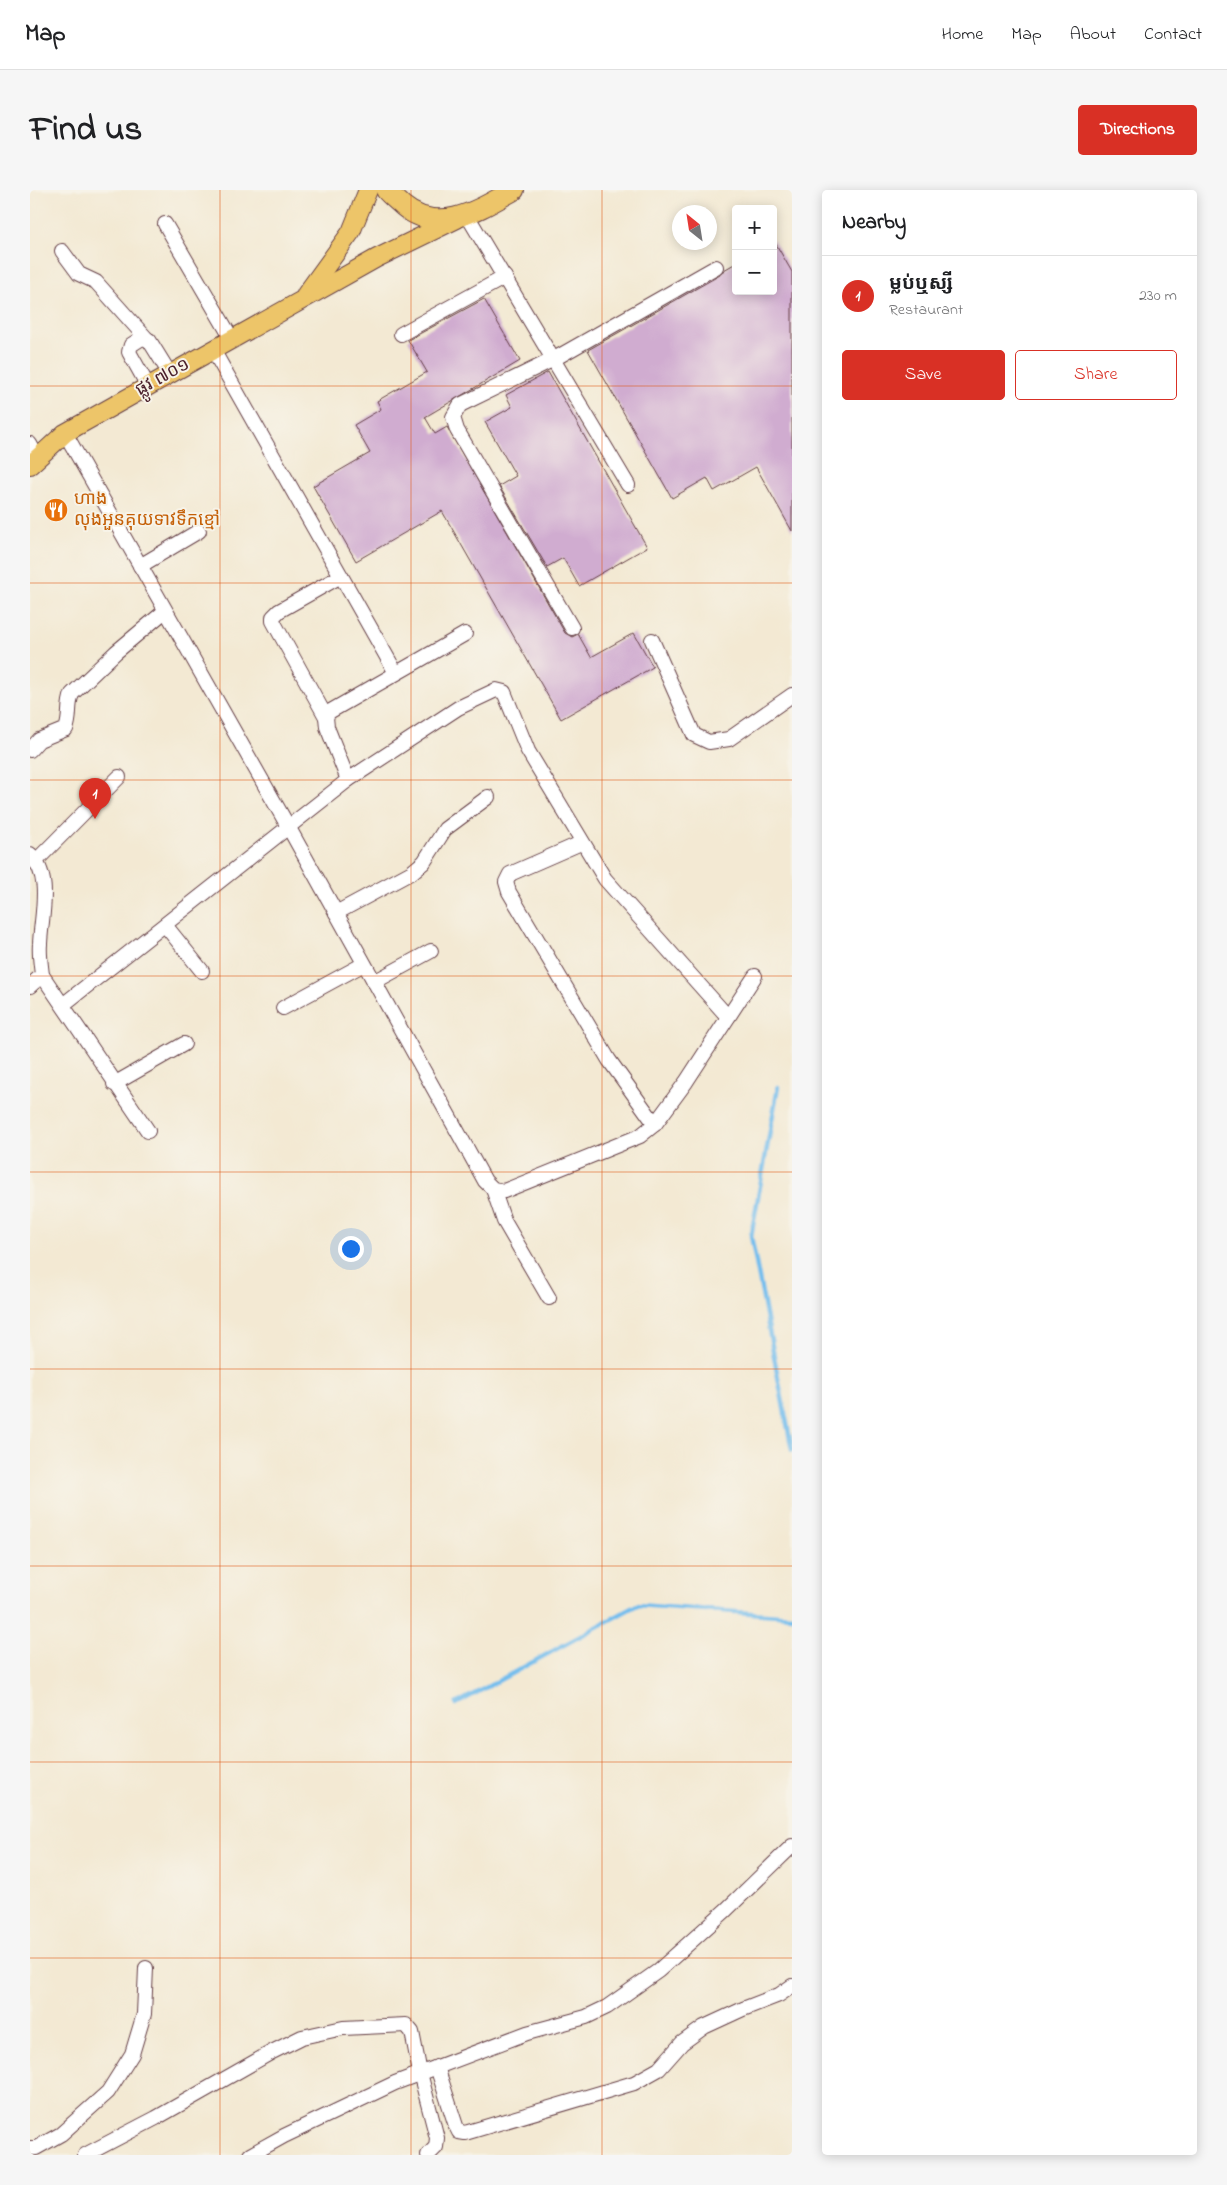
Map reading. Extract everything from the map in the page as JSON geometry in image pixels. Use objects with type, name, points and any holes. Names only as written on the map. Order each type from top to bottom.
[{"type":"highway","points":[[386,190],[409,211],[427,218],[445,220],[467,215],[498,196],[514,190]]},
{"type":"main road","points":[[303,299],[351,232],[368,190]]},
{"type":"main road","name":"ផ្លូវ ៧០១","points":[[32,456],[65,433],[376,258],[467,215]]},
{"type":"street","points":[[467,215],[628,485]]},
{"type":"street","points":[[165,224],[232,339]]},
{"type":"street","points":[[62,251],[80,274],[96,282],[146,338],[170,374]]},
{"type":"street","points":[[572,628],[457,430],[453,417],[460,405],[554,359],[716,267]]},
{"type":"street","points":[[401,334],[505,277]]},
{"type":"street","points":[[146,338],[128,348],[148,386]]},
{"type":"street","points":[[213,350],[396,673]]},
{"type":"street","points":[[65,433],[289,828],[485,1181],[493,1189],[504,1221],[549,1298]]},
{"type":"street","points":[[140,566],[199,531]]},
{"type":"street","points":[[341,576],[278,611],[273,617],[273,621],[326,717],[327,727],[348,780]]},
{"type":"street","points":[[30,750],[39,740],[66,729],[70,720],[69,702],[72,694],[116,652],[165,610]]},
{"type":"street","points":[[326,717],[330,712],[465,634]]},
{"type":"street","points":[[652,640],[694,735],[709,742],[729,740],[792,695]]},
{"type":"street","points":[[64,1004],[348,780],[458,708],[496,690],[504,692],[528,751],[605,880],[728,1017]]},
{"type":"street","points":[[119,777],[33,858],[40,872],[44,888],[40,944],[42,975],[64,1004],[114,1084],[148,1131]]},
{"type":"street","points":[[336,913],[412,872],[424,862],[445,829],[488,796]]},
{"type":"street","points":[[581,842],[510,874],[506,882],[509,892],[608,1060],[655,1124]]},
{"type":"street","points":[[165,925],[202,971]]},
{"type":"street","points":[[374,982],[431,951]]},
{"type":"street","points":[[283,1008],[364,964]]},
{"type":"street","points":[[30,986],[42,975]]},
{"type":"street","points":[[493,1189],[504,1191],[640,1136],[655,1124],[686,1082],[756,976]]},
{"type":"street","points":[[114,1084],[184,1044]]},
{"type":"street","points":[[250,2155],[284,2136],[420,2073],[512,2039],[586,2017],[607,2007],[658,1971],[726,1910],[792,1846]]},
{"type":"street","points":[[36,2150],[61,2134],[108,2092],[132,2054],[144,2014],[146,1968]]},
{"type":"street","points":[[437,2067],[456,2126],[459,2132],[465,2133],[634,2083],[660,2069],[682,2043],[704,2027],[779,1995],[792,1986]]},
{"type":"street","points":[[85,2155],[140,2128],[272,2052],[302,2037],[343,2028],[406,2025],[412,2032],[420,2073],[437,2138],[436,2147],[428,2155]]},
{"type":"building","points":[[777,246],[792,272],[792,531],[756,467],[714,491],[707,478],[672,498],[588,350],[720,275],[732,265],[732,295],[777,295]]},
{"type":"building","points":[[484,299],[520,361],[425,417],[435,434],[447,427],[565,633],[572,637],[578,634],[591,657],[634,633],[653,667],[561,719],[442,511],[356,561],[313,486],[370,453],[354,425],[381,409],[377,401],[427,372],[408,340]]},
{"type":"building","points":[[548,372],[647,547],[579,586],[563,558],[547,567],[499,486],[516,476],[485,422],[512,407],[506,395]]},
{"type":"waterway","points":[[778,1087],[751,1236],[792,1450]]},
{"type":"waterway","points":[[456,1704],[637,1605],[792,1616]]},
{"type":"place","name":"ហាង លុងអួនគុយទាវទឹកខ្មៅ","points":[[56,510]]},
{"type":"place","name":"ម្លប់ឬស្សី","points":[[95,819]]}]
